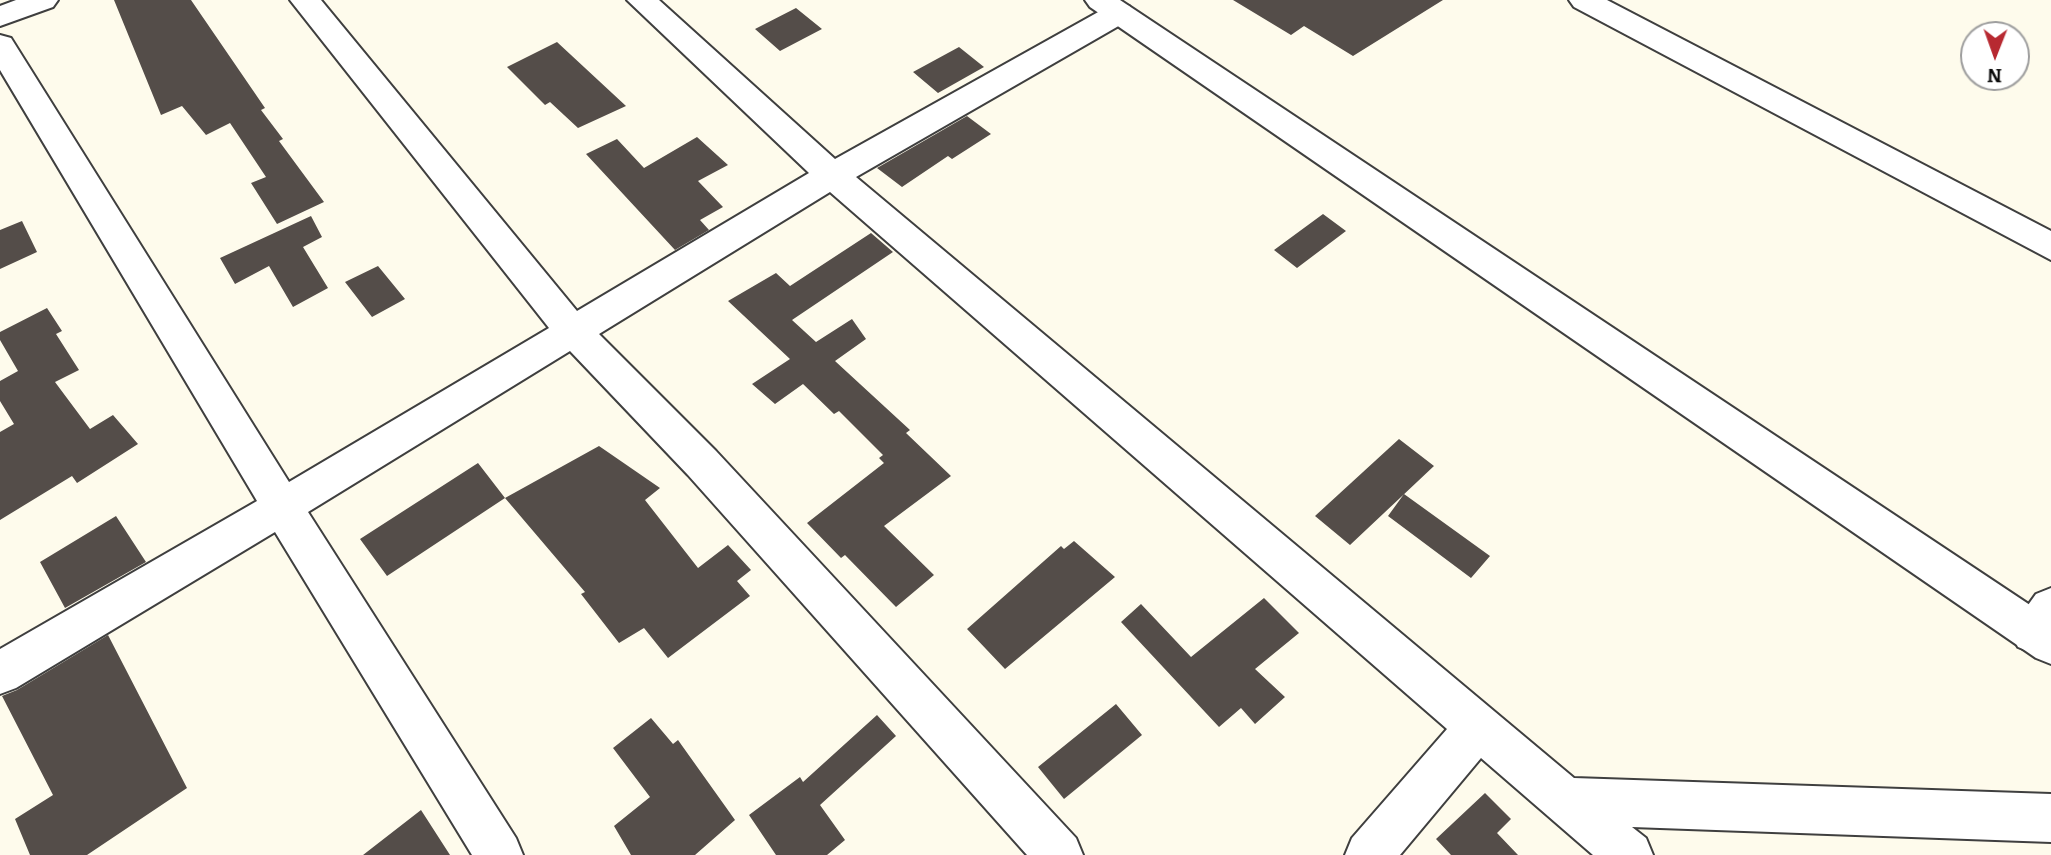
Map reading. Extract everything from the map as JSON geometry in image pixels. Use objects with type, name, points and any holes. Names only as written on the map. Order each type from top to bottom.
[{"type":"street","points":[[0,17],[43,0]]},
{"type":"street","points":[[305,0],[572,330],[702,463],[1059,855]]},
{"type":"street","points":[[642,0],[832,175],[1629,855]]},
{"type":"street","points":[[1584,0],[2051,247]]},
{"type":"street","points":[[0,673],[282,507],[1109,6],[2045,628]]},
{"type":"street","points":[[0,46],[499,855]]},
{"type":"street","points":[[1369,855],[1479,726]]},
{"type":"street","points":[[1566,801],[2051,818]]},
{"type":"building","points":[[114,0],[191,0],[265,108],[261,110],[283,139],[279,141],[324,202],[277,224],[251,183],[266,177],[230,123],[206,135],[182,106],[161,115]]},
{"type":"building","points":[[1233,0],[1443,0],[1353,56],[1304,26],[1291,35]]},
{"type":"building","points":[[796,8],[822,29],[780,51],[755,29]]},
{"type":"building","points":[[557,42],[626,106],[578,128],[550,102],[545,105],[507,67]]},
{"type":"building","points":[[959,47],[984,67],[938,93],[913,72]]},
{"type":"building","points":[[967,116],[991,134],[952,159],[948,156],[902,187],[877,168]]},
{"type":"building","points":[[697,137],[728,165],[698,181],[723,207],[700,220],[709,230],[675,250],[586,154],[617,139],[644,168]]},
{"type":"building","points":[[1323,214],[1346,231],[1297,268],[1274,250]]},
{"type":"building","points":[[311,216],[322,237],[303,247],[328,288],[293,307],[269,266],[235,284],[220,258]]},
{"type":"building","points":[[22,221],[37,252],[0,269],[0,230]]},
{"type":"building","points":[[871,233],[893,252],[792,320],[816,342],[852,319],[866,339],[835,361],[910,430],[906,433],[951,476],[884,526],[934,575],[896,607],[845,555],[841,558],[807,523],[884,463],[879,458],[883,455],[839,411],[834,414],[803,384],[775,404],[752,384],[790,359],[728,301],[776,273],[790,286]]},
{"type":"building","points":[[378,266],[405,299],[372,317],[345,282]]},
{"type":"building","points":[[47,308],[62,331],[56,334],[79,370],[55,382],[90,429],[113,415],[138,444],[77,483],[72,476],[0,520],[0,432],[14,424],[0,401],[0,381],[18,371],[0,340],[0,332]]},
{"type":"building","points":[[1399,439],[1434,466],[1350,545],[1315,516]]},
{"type":"building","points":[[599,446],[660,488],[645,500],[698,568],[728,545],[751,570],[737,581],[750,596],[668,658],[644,628],[619,643],[581,594],[585,592],[505,498]]},
{"type":"building","points":[[478,463],[505,498],[387,576],[360,539]]},
{"type":"building","points":[[1404,494],[1490,556],[1471,578],[1388,516]]},
{"type":"building","points":[[116,516],[146,562],[65,608],[40,562]]},
{"type":"building","points":[[1074,541],[1115,577],[1005,669],[967,629],[1061,546],[1064,549]]},
{"type":"building","points":[[1264,598],[1299,633],[1255,669],[1285,697],[1255,724],[1241,708],[1219,727],[1121,622],[1141,604],[1191,657]]},
{"type":"building","points":[[108,635],[187,788],[87,855],[30,855],[15,819],[53,795],[2,696],[17,690]]},
{"type":"building","points":[[1116,704],[1142,735],[1064,799],[1038,767]]},
{"type":"building","points":[[877,715],[896,736],[820,805],[845,840],[827,855],[776,855],[749,815],[800,777],[803,782]]},
{"type":"building","points":[[651,718],[673,744],[678,740],[735,820],[695,855],[631,855],[614,826],[650,797],[613,748]]},
{"type":"building","points":[[1485,793],[1511,819],[1497,833],[1518,855],[1451,855],[1436,839]]},
{"type":"building","points":[[421,810],[450,855],[363,855]]}]
